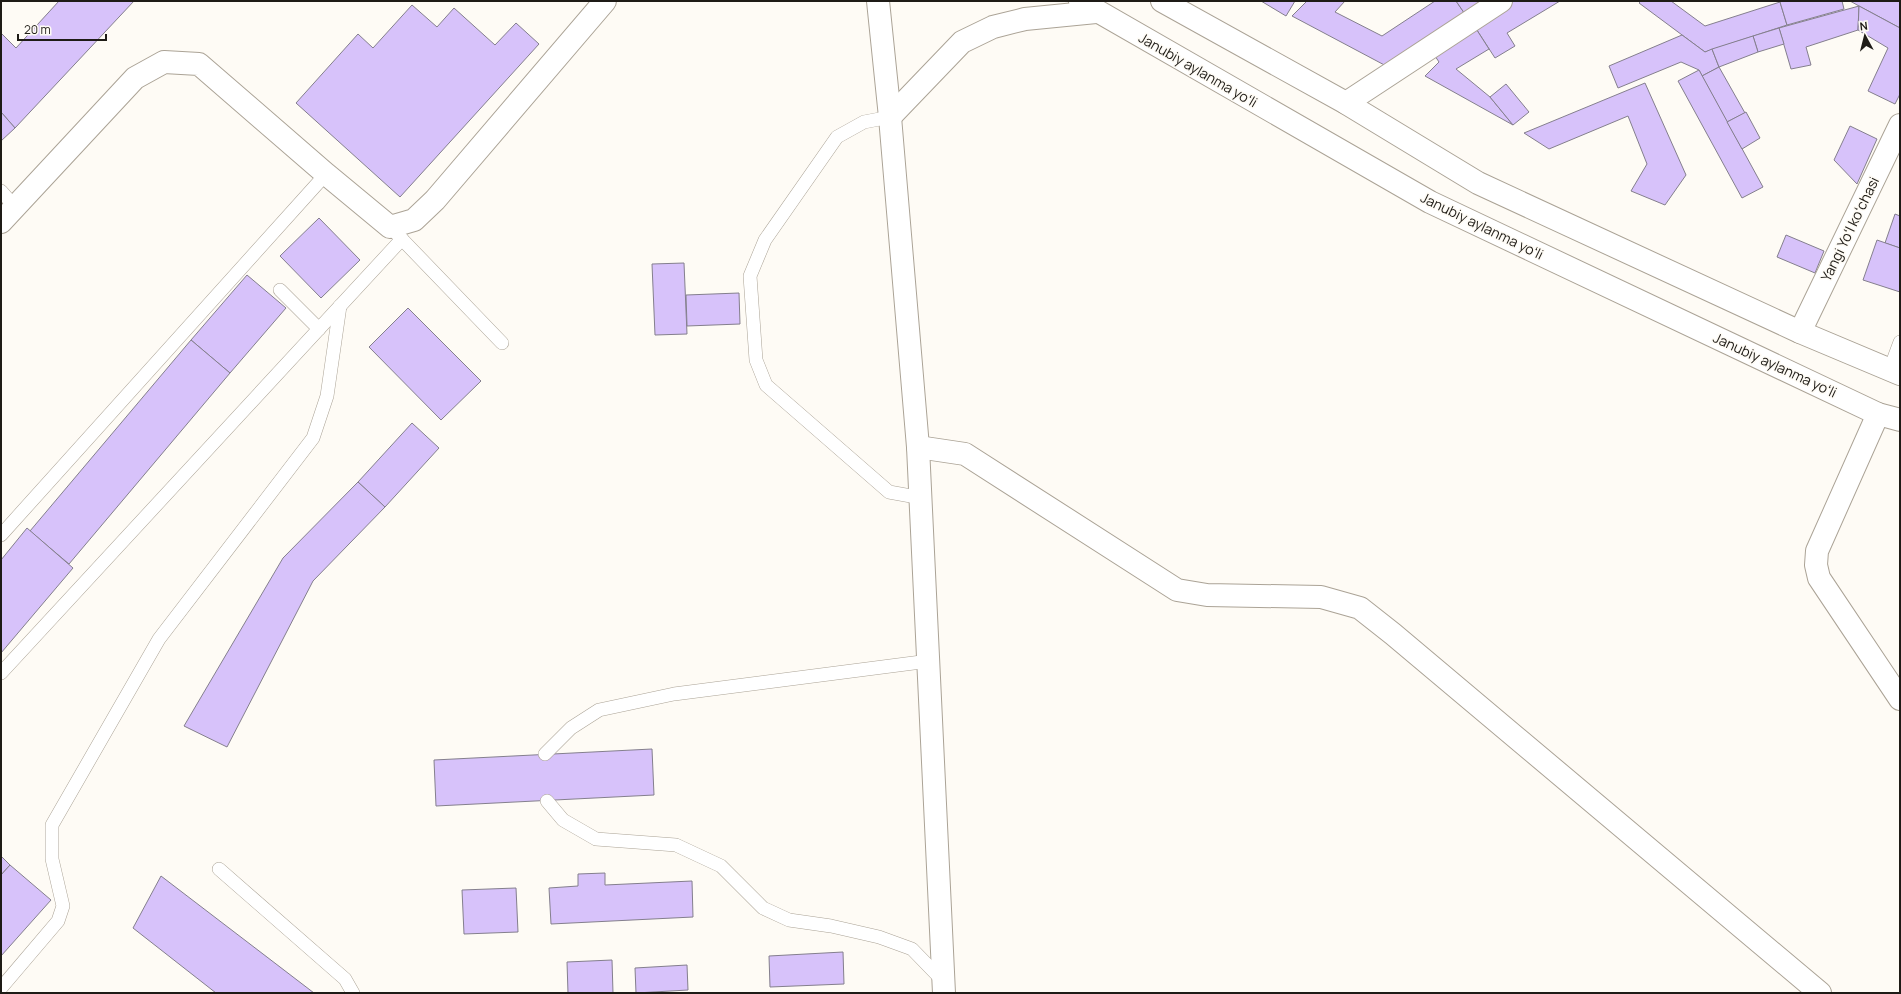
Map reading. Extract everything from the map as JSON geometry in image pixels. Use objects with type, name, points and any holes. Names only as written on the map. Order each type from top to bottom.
[{"type":"main road","points":[[6,207],[135,78],[164,62],[199,64],[396,233],[414,220],[435,200],[605,1]]},
{"type":"main road","points":[[878,1],[890,117],[922,498],[944,987]]},
{"type":"main road","points":[[1162,1],[1346,103],[1478,183],[1800,332],[1895,371]]},
{"type":"main road","points":[[1346,103],[1501,1]]},
{"type":"main road","points":[[890,117],[962,42],[993,27],[1025,18],[1088,6]]},
{"type":"main road","name":"Janubiy aylanma yoʻli","points":[[1088,6],[1430,202],[1878,414],[1900,420]]},
{"type":"main road","name":"Yangi Yoʻl koʻchasi","points":[[1800,332],[1900,125]]},
{"type":"main road","points":[[1878,414],[1818,551],[1816,565],[1819,578],[1894,679],[1900,699]]},
{"type":"main road","points":[[918,446],[965,454],[1177,590],[1207,595],[1321,597],[1360,608],[1393,634],[1820,993]]},
{"type":"lane","points":[[890,117],[864,122],[837,137],[765,240],[750,276],[756,360],[766,385],[889,492],[922,498]]},
{"type":"lane","points":[[1,536],[326,174]]},
{"type":"lane","points":[[1,673],[340,306],[396,233],[502,343]]},
{"type":"lane","points":[[280,290],[318,329]]},
{"type":"lane","points":[[1,988],[58,921],[63,906],[52,859],[52,825],[159,639],[312,438],[328,396],[340,306]]},
{"type":"lane","points":[[1895,371],[1900,342]]},
{"type":"lane","points":[[544,754],[571,728],[599,710],[674,694],[929,661]]},
{"type":"lane","points":[[547,801],[563,820],[596,839],[676,845],[721,866],[763,908],[789,920],[831,926],[879,937],[912,949],[944,987]]},
{"type":"lane","points":[[219,869],[345,979],[353,993]]},
{"type":"building","points":[[59,1],[134,1],[15,128],[1,112],[1,33],[16,48]]},
{"type":"building","points":[[1261,1],[1295,1],[1286,16]]},
{"type":"building","points":[[1307,1],[1345,1],[1335,12],[1382,36],[1435,1],[1456,1],[1467,17],[1390,68],[1292,16]]},
{"type":"building","points":[[1456,1],[1491,1],[1467,17]]},
{"type":"building","points":[[1510,1],[1560,1],[1507,33],[1515,46],[1495,58],[1473,24]]},
{"type":"building","points":[[1641,1],[1671,1],[1705,26],[1780,2],[1787,25],[1705,52],[1639,3]]},
{"type":"building","points":[[1842,1],[1844,9],[1787,25],[1780,2]]},
{"type":"building","points":[[1850,1],[1900,1],[1900,28],[1859,6]]},
{"type":"building","points":[[412,5],[437,27],[454,8],[495,45],[516,23],[539,44],[400,197],[296,103],[358,34],[373,48]]},
{"type":"building","points":[[1859,6],[1858,30],[1806,47],[1811,65],[1791,69],[1779,28]]},
{"type":"building","points":[[1859,6],[1900,28],[1900,94],[1895,104],[1868,91],[1888,48],[1858,30]]},
{"type":"building","points":[[1473,24],[1489,49],[1456,69],[1490,97],[1513,125],[1425,76],[1439,62],[1431,50]]},
{"type":"building","points":[[1779,28],[1784,44],[1758,52],[1753,36]]},
{"type":"building","points":[[1682,35],[1705,52],[1712,49],[1719,67],[1702,76],[1699,70],[1681,62],[1618,88],[1609,66]]},
{"type":"building","points":[[1753,36],[1758,52],[1719,67],[1712,49]]},
{"type":"building","points":[[1719,67],[1745,113],[1727,122],[1702,76]]},
{"type":"building","points":[[1699,70],[1763,187],[1742,198],[1678,81]]},
{"type":"building","points":[[1645,83],[1686,175],[1665,205],[1631,191],[1647,164],[1628,116],[1549,149],[1524,133]]},
{"type":"building","points":[[1506,84],[1529,112],[1513,125],[1490,97]]},
{"type":"building","points":[[1,112],[15,128],[1,141]]},
{"type":"building","points":[[1746,112],[1760,138],[1742,149],[1727,122]]},
{"type":"building","points":[[1850,126],[1877,139],[1857,184],[1834,160]]},
{"type":"building","points":[[1895,214],[1900,216],[1900,248],[1885,243]]},
{"type":"building","points":[[319,218],[360,260],[321,298],[280,256]]},
{"type":"building","points":[[1786,235],[1824,251],[1815,273],[1777,257]]},
{"type":"building","points":[[1877,240],[1900,248],[1900,292],[1863,280]]},
{"type":"building","points":[[684,263],[687,334],[655,335],[652,264]]},
{"type":"building","points":[[247,275],[286,308],[230,373],[191,340]]},
{"type":"building","points":[[739,293],[740,324],[687,326],[686,295]]},
{"type":"building","points":[[408,308],[481,381],[441,420],[369,347]]},
{"type":"building","points":[[191,340],[230,373],[69,564],[30,531]]},
{"type":"building","points":[[412,423],[439,448],[385,507],[358,482]]},
{"type":"building","points":[[358,482],[385,507],[313,581],[227,747],[184,726],[283,558]]},
{"type":"building","points":[[27,528],[73,568],[1,653],[1,560]]},
{"type":"building","points":[[652,749],[654,795],[436,806],[434,760]]},
{"type":"building","points":[[1,856],[10,865],[1,875]]},
{"type":"building","points":[[10,865],[51,900],[1,956],[1,875]]},
{"type":"building","points":[[605,873],[605,885],[692,881],[693,917],[551,924],[549,888],[578,886],[578,874]]},
{"type":"building","points":[[161,876],[314,993],[216,993],[133,928]]},
{"type":"building","points":[[516,888],[518,932],[464,934],[462,890]]},
{"type":"building","points":[[843,952],[844,984],[770,987],[769,956]]},
{"type":"building","points":[[612,960],[613,993],[568,993],[567,962]]},
{"type":"building","points":[[687,965],[688,990],[636,993],[635,968]]}]
